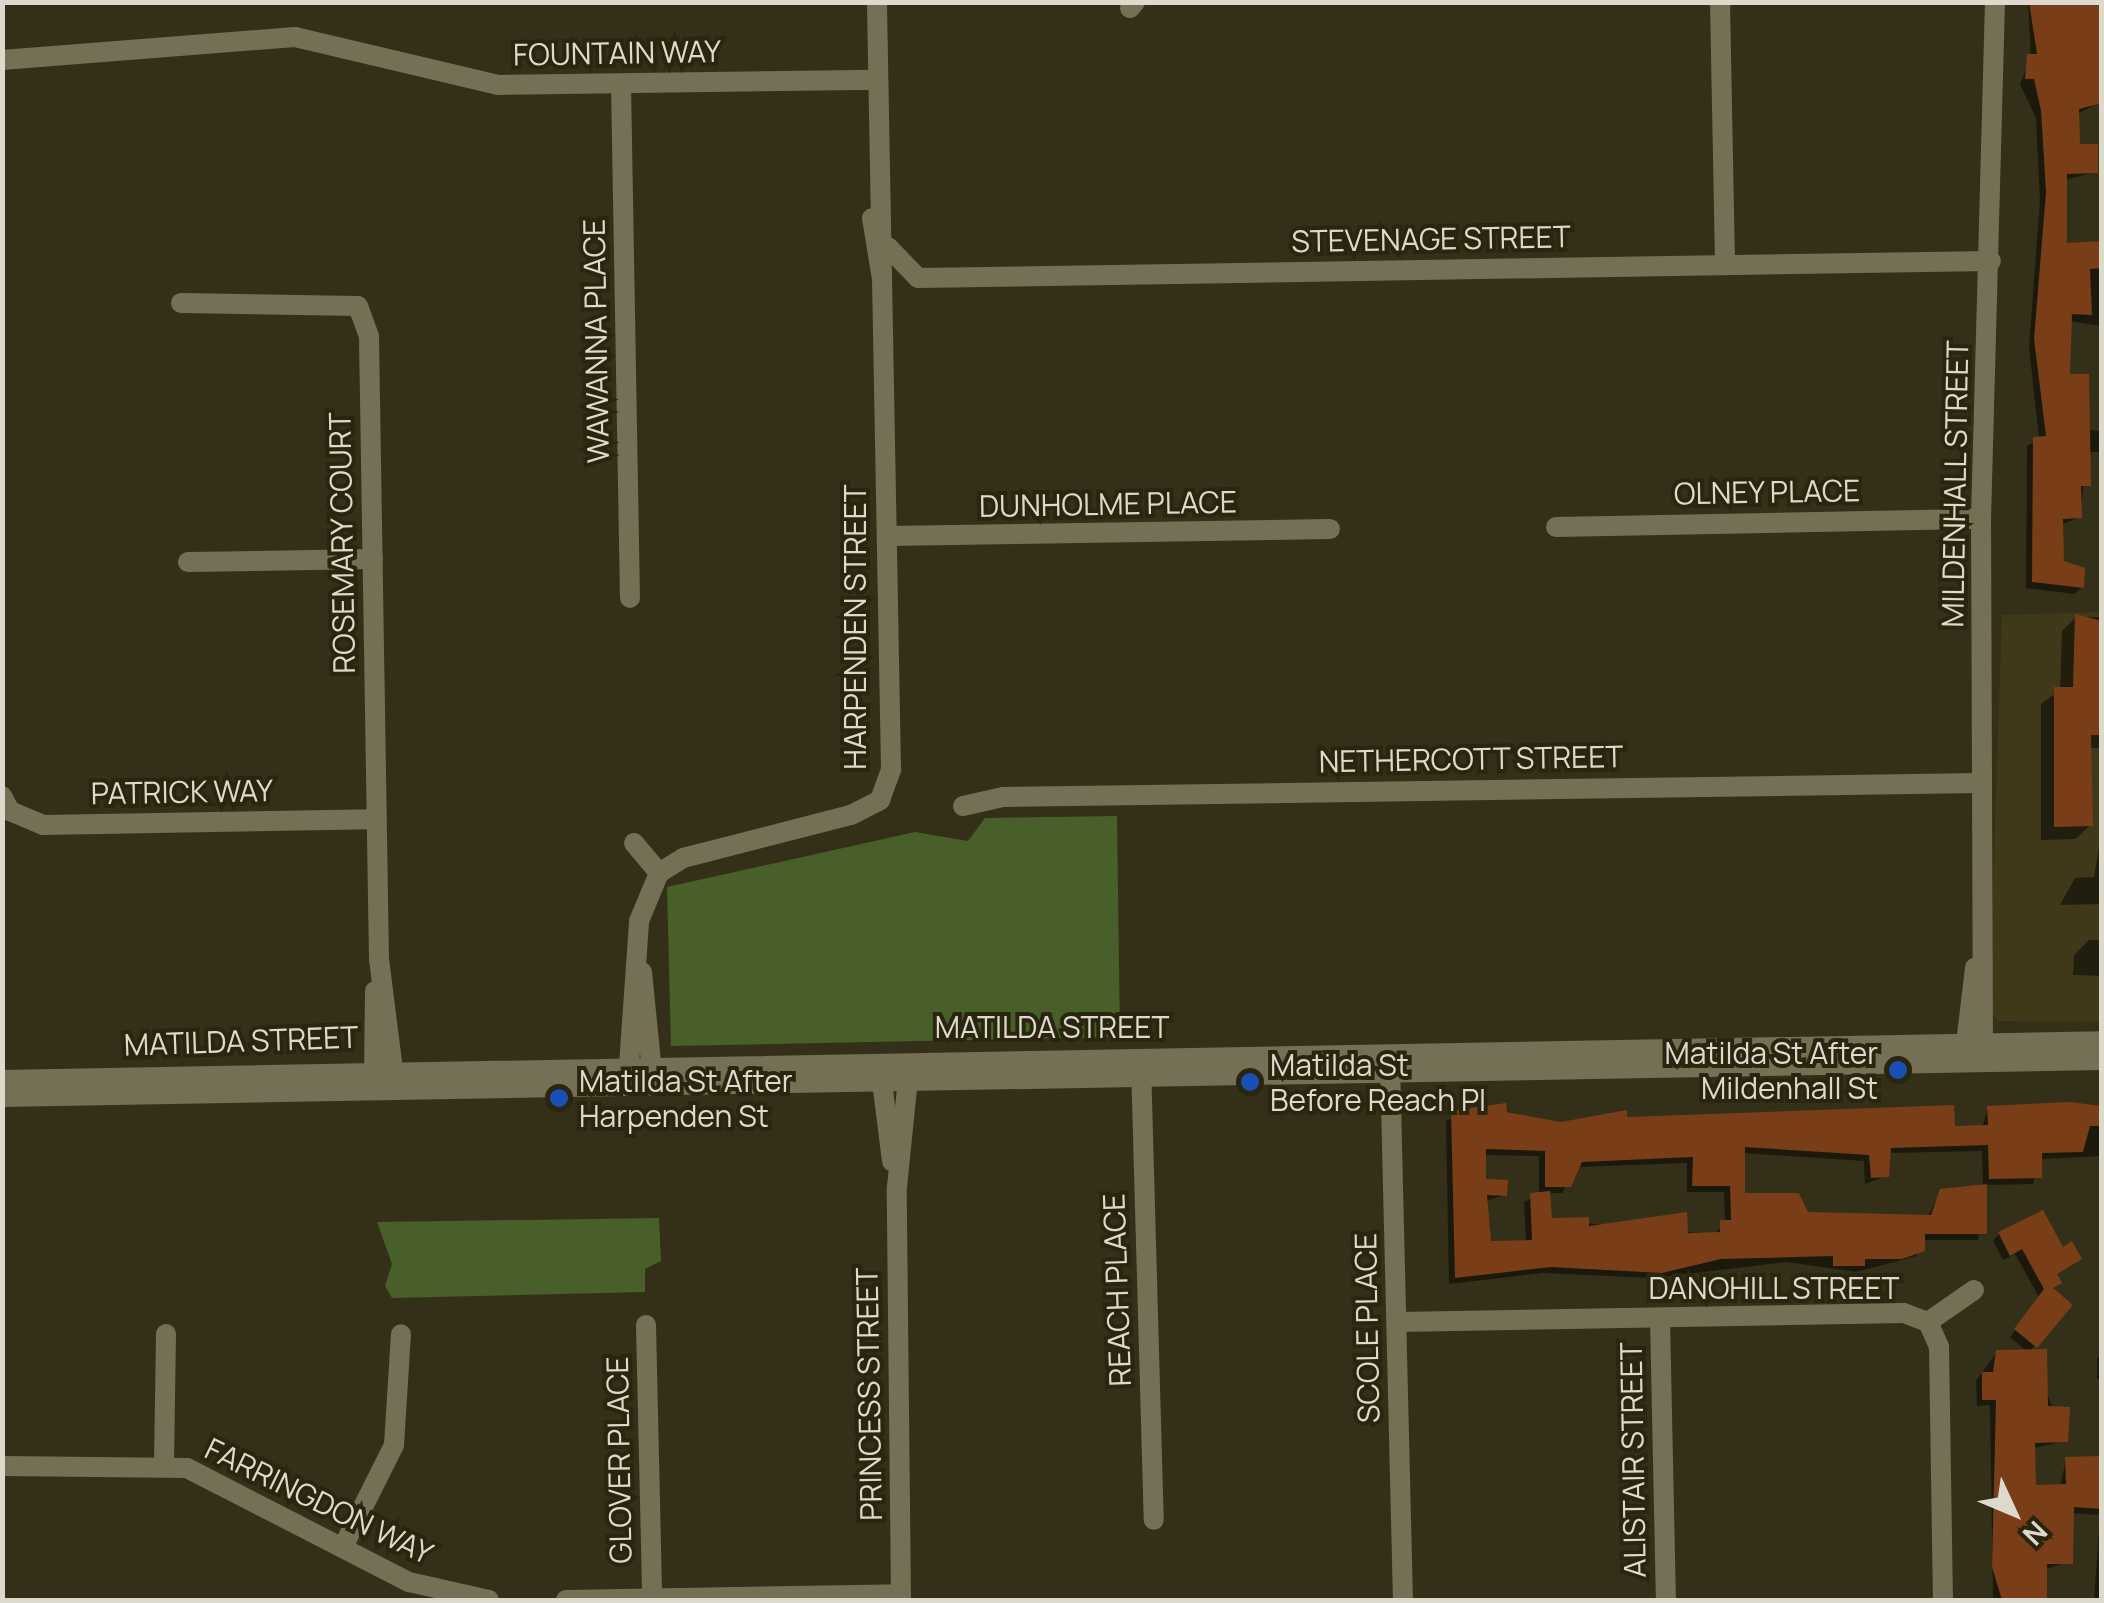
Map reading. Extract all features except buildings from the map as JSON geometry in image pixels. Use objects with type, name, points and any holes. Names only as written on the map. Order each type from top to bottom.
[{"type":"street","name":"HARPENDEN STREET","points":[[877,2],[879,194],[874,265],[882,279]]},
{"type":"street","points":[[1720,2],[1725,265]]},
{"type":"street","name":"MILDENHALL STREET","points":[[1974,1051],[1980,519],[1996,2]]},
{"type":"street","name":"FOUNTAIN WAY","points":[[2,60],[295,37],[498,85],[878,80]]},
{"type":"street","name":"WAWANNA PLACE","points":[[621,84],[630,598]]},
{"type":"street","name":"HARPENDEN STREET","points":[[659,874],[683,858],[880,800],[891,769],[882,279],[887,245],[879,194]]},
{"type":"street","name":"STEVENAGE STREET","points":[[887,245],[918,278],[1990,261]]},
{"type":"street","name":"ROSEMARY COURT","points":[[181,303],[358,306],[368,337],[374,818],[383,1076]]},
{"type":"street","name":"OLNEY PLACE","points":[[1556,527],[1980,519]]},
{"type":"street","name":"DUNHOLME PLACE","points":[[887,536],[1330,529]]},
{"type":"street","points":[[188,562],[373,559]]},
{"type":"street","name":"NETHERCOTT STREET","points":[[963,806],[1003,797],[1980,783]]},
{"type":"street","name":"PATRICK WAY","points":[[2,796],[10,811],[42,825],[374,818]]},
{"type":"street","points":[[628,1078],[639,966],[639,921],[659,874],[634,843]]},
{"type":"street","points":[[639,966],[653,1078]]},
{"type":"street","name":"MATILDA STREET","points":[[2,1080],[653,1078],[880,1068],[1141,1067],[1974,1051],[2102,1041]]},
{"type":"street","name":"MATILDA STREET","points":[[1974,1051],[2102,1060]]},
{"type":"street","name":"SCOLE PLACE","points":[[1390,1063],[1403,1600]]},
{"type":"street","name":"REACH PLACE","points":[[1141,1067],[1154,1520]]},
{"type":"street","name":"PRINCESS STREET","points":[[880,1068],[897,1188]]},
{"type":"street","name":"PRINCESS STREET","points":[[901,1597],[897,1188],[909,1068]]},
{"type":"street","name":"MATILDA STREET","points":[[2,1097],[383,1076]]},
{"type":"street","points":[[1928,1322],[1974,1290]]},
{"type":"street","name":"DANOHILL STREET","points":[[1398,1322],[1904,1313],[1928,1322],[1939,1347],[1943,1600]]},
{"type":"street","name":"ALISTAIR STREET","points":[[1660,1318],[1666,1600]]},
{"type":"street","name":"GLOVER PLACE","points":[[646,1326],[652,1594]]},
{"type":"street","points":[[164,1463],[166,1334]]},
{"type":"street","points":[[343,1547],[394,1444],[401,1334]]},
{"type":"street","name":"FARRINGDON WAY","points":[[2,1466],[164,1463],[214,1478],[409,1582],[489,1600]]},
{"type":"street","points":[[566,1600],[652,1594],[901,1597]]},
{"type":"shaded area","points":[[2101,612],[2101,1022],[1999,1021],[1989,1011],[2002,615]]},
{"type":"green space","points":[[1117,816],[1120,1037],[671,1046],[667,887],[915,832],[968,841],[985,818]]},
{"type":"green space","points":[[659,1218],[661,1261],[645,1269],[645,1292],[392,1298],[385,1286],[392,1264],[377,1222]]},
{"type":"place","name":"Matilda St After Mildenhall St","points":[[1898,1070]]},
{"type":"place","name":"Matilda St Before Reach Pl","points":[[1250,1082]]},
{"type":"place","name":"Matilda St After Harpenden St","points":[[559,1098]]}]
